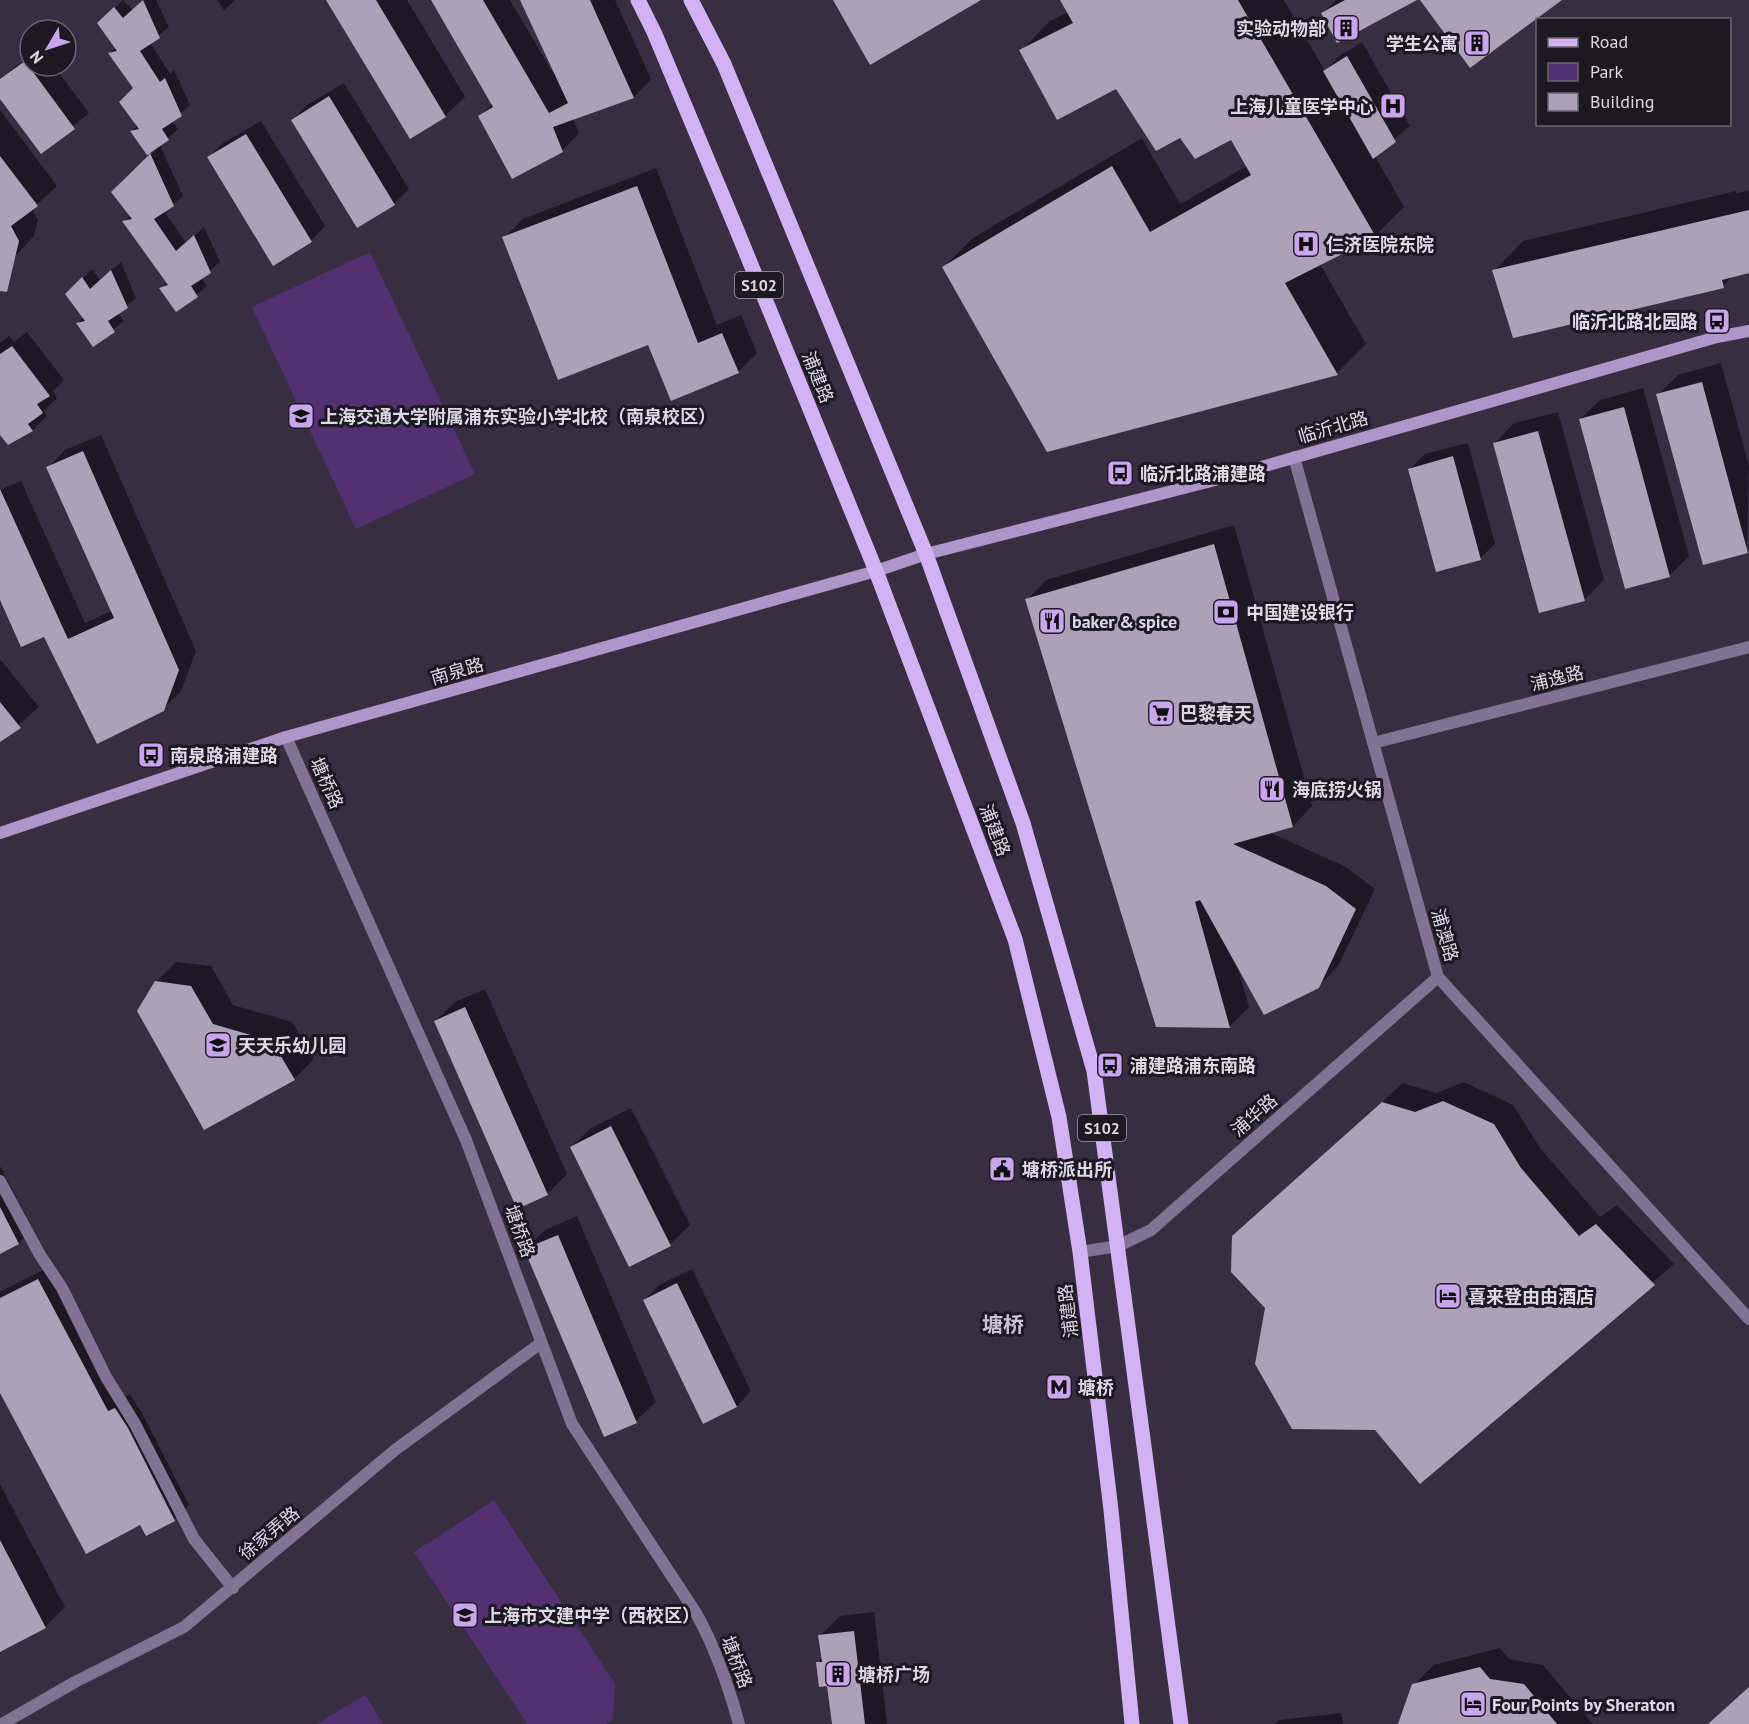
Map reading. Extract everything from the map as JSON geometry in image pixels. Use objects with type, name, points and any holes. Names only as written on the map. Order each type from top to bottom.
[{"type":"main road","name":"浦建路","points":[[638,0],[654,32],[736,228],[876,572],[1015,939],[1059,1117],[1080,1252],[1111,1510],[1132,1724]]},
{"type":"main road","name":"浦建路","points":[[691,0],[723,64],[926,554],[1023,823],[1094,1071],[1181,1724]]},
{"type":"street","name":"临沂北路","points":[[926,554],[1219,479],[1717,337],[1749,331]]},
{"type":"street","name":"浦澳路","points":[[1294,457],[1438,977],[1749,1319]]},
{"type":"street","name":"南泉路","points":[[0,833],[286,737],[876,572],[926,554]]},
{"type":"street","name":"浦逸路","points":[[1373,743],[1749,647]]},
{"type":"street","name":"塘桥路","points":[[286,737],[466,1140],[560,1395],[580,1440],[696,1613],[714,1646],[727,1680],[739,1724]]},
{"type":"street","name":"浦华路","points":[[1080,1252],[1118,1246],[1151,1230],[1438,977]]},
{"type":"street","points":[[0,1181],[40,1255],[62,1288],[106,1377],[135,1424],[194,1539],[233,1588]]},
{"type":"street","name":"徐家弄路","points":[[2,1724],[66,1687],[171,1635],[233,1588],[394,1450],[541,1343]]},
{"type":"green space","points":[[370,252],[475,474],[356,529],[252,307]]},
{"type":"green space","points":[[494,1500],[615,1684],[613,1719],[606,1724],[527,1724],[414,1552]]},
{"type":"green space","points":[[365,1695],[383,1724],[317,1724]]},
{"type":"building","points":[[143,0],[160,38],[140,51],[160,82],[165,78],[182,116],[162,129],[169,140],[150,153],[174,206],[154,219],[176,251],[194,235],[211,273],[191,286],[198,297],[176,312],[159,288],[168,285],[122,221],[132,219],[111,192],[150,154],[147,155],[130,131],[139,129],[119,102],[133,88],[108,53],[117,51],[97,23],[114,7],[123,18]]},
{"type":"building","points":[[326,0],[376,0],[446,117],[410,139]]},
{"type":"building","points":[[431,0],[483,0],[549,113],[568,103],[520,0],[590,0],[634,98],[553,127],[563,152],[512,179],[478,116],[493,107]]},
{"type":"building","points":[[833,0],[981,0],[870,65]]},
{"type":"building","points":[[1060,0],[1238,0],[1376,237],[1285,283],[1338,375],[1047,452],[942,267],[1112,166],[1150,232],[1251,175],[1231,140],[1195,159],[1180,138],[1156,151],[1116,89],[1057,120],[1019,50],[1073,23]]},
{"type":"building","name":"实验动物部","points":[[1345,0],[1417,0],[1337,43],[1321,13]]},
{"type":"building","name":"学生公寓","points":[[1420,0],[1562,0],[1536,18],[1470,68]]},
{"type":"building","points":[[1347,56],[1396,142],[1373,159],[1323,71]]},
{"type":"building","points":[[18,66],[18,78],[38,78],[75,129],[41,154],[0,99],[0,79]]},
{"type":"building","points":[[329,96],[395,205],[357,228],[291,120]]},
{"type":"building","points":[[246,134],[312,242],[273,266],[207,157]]},
{"type":"building","points":[[0,156],[38,206],[11,226],[19,241],[7,292],[0,291]]},
{"type":"building","points":[[637,186],[698,343],[722,333],[739,373],[671,401],[648,345],[558,380],[502,237]]},
{"type":"building","points":[[1749,210],[1749,273],[1722,280],[1724,288],[1513,338],[1492,270]]},
{"type":"building","points":[[111,270],[128,308],[108,321],[115,332],[93,347],[76,323],[85,321],[65,294],[82,277],[90,289]]},
{"type":"building","points":[[12,346],[50,396],[37,404],[43,413],[28,424],[33,431],[8,445],[0,435],[0,354]]},
{"type":"building","points":[[1702,382],[1748,553],[1703,565],[1656,394]]},
{"type":"building","points":[[1624,407],[1670,577],[1625,589],[1579,419]]},
{"type":"building","points":[[1538,431],[1585,601],[1539,613],[1493,443]]},
{"type":"building","points":[[83,451],[179,670],[164,711],[97,744],[44,637],[21,647],[0,600],[0,489],[68,639],[114,618],[46,467]]},
{"type":"building","points":[[1453,456],[1481,560],[1436,572],[1408,469]]},
{"type":"building","name":"巴黎春天","points":[[1214,544],[1293,827],[1233,844],[1326,886],[1356,909],[1319,988],[1264,1015],[1200,900],[1195,902],[1230,1028],[1156,1027],[1025,599]]},
{"type":"building","points":[[0,702],[21,728],[0,742]]},
{"type":"building","points":[[155,981],[191,986],[213,1024],[272,1041],[295,1080],[204,1130],[137,1011]]},
{"type":"building","points":[[465,1007],[548,1195],[517,1209],[434,1021]]},
{"type":"building","name":"喜来登由由酒店","points":[[1443,1101],[1494,1124],[1521,1168],[1579,1236],[1596,1224],[1655,1285],[1420,1484],[1375,1430],[1292,1429],[1255,1364],[1265,1308],[1231,1272],[1232,1236],[1382,1102],[1415,1112]]},
{"type":"building","points":[[611,1126],[671,1246],[629,1267],[570,1147]]},
{"type":"building","points":[[0,1207],[19,1244],[0,1254]]},
{"type":"building","points":[[558,1235],[637,1423],[604,1437],[524,1249]]},
{"type":"building","points":[[38,1279],[108,1411],[115,1408],[128,1428],[175,1521],[146,1536],[140,1525],[86,1554],[0,1393],[0,1298]]},
{"type":"building","points":[[677,1283],[737,1407],[703,1424],[643,1300]]},
{"type":"building","points":[[0,1540],[46,1628],[0,1652]]},
{"type":"building","name":"塘桥广场","points":[[854,1631],[865,1724],[832,1724],[827,1686],[819,1687],[816,1662],[822,1662],[818,1635]]},
{"type":"building","name":"Four Points by Sheraton","points":[[1480,1667],[1490,1679],[1524,1684],[1557,1724],[1398,1724],[1412,1684]]},
{"type":"building","points":[[1749,1687],[1749,1724],[1708,1724]]},
{"type":"place","name":"实验动物部","points":[[1346,28]]},
{"type":"place","name":"学生公寓","points":[[1477,43]]},
{"type":"place","name":"上海儿童医学中心","points":[[1393,106]]},
{"type":"place","name":"仁济医院东院","points":[[1306,244]]},
{"type":"place","name":"临沂北路北园路","points":[[1717,321]]},
{"type":"place","name":"上海交通大学附属浦东实验小学北校（南泉校区）","points":[[301,416]]},
{"type":"place","name":"临沂北路浦建路","points":[[1120,473]]},
{"type":"place","name":"中国建设银行","points":[[1226,612]]},
{"type":"place","name":"baker & spice","points":[[1052,621]]},
{"type":"place","name":"巴黎春天","points":[[1161,713]]},
{"type":"place","name":"南泉路浦建路","points":[[151,755]]},
{"type":"place","name":"海底捞火锅","points":[[1272,789]]},
{"type":"place","name":"天天乐幼儿园","points":[[218,1045]]},
{"type":"place","name":"浦建路浦东南路","points":[[1110,1065]]},
{"type":"place","name":"塘桥派出所","points":[[1002,1169]]},
{"type":"place","name":"喜来登由由酒店","points":[[1448,1296]]},
{"type":"place","name":"塘桥","points":[[1059,1387]]},
{"type":"place","name":"上海市文建中学（西校区）","points":[[465,1615]]},
{"type":"place","name":"塘桥广场","points":[[838,1674]]},
{"type":"place","name":"Four Points by Sheraton","points":[[1473,1704]]},
{"type":"district","name":"塘桥","points":[[1003,1324]]}]
